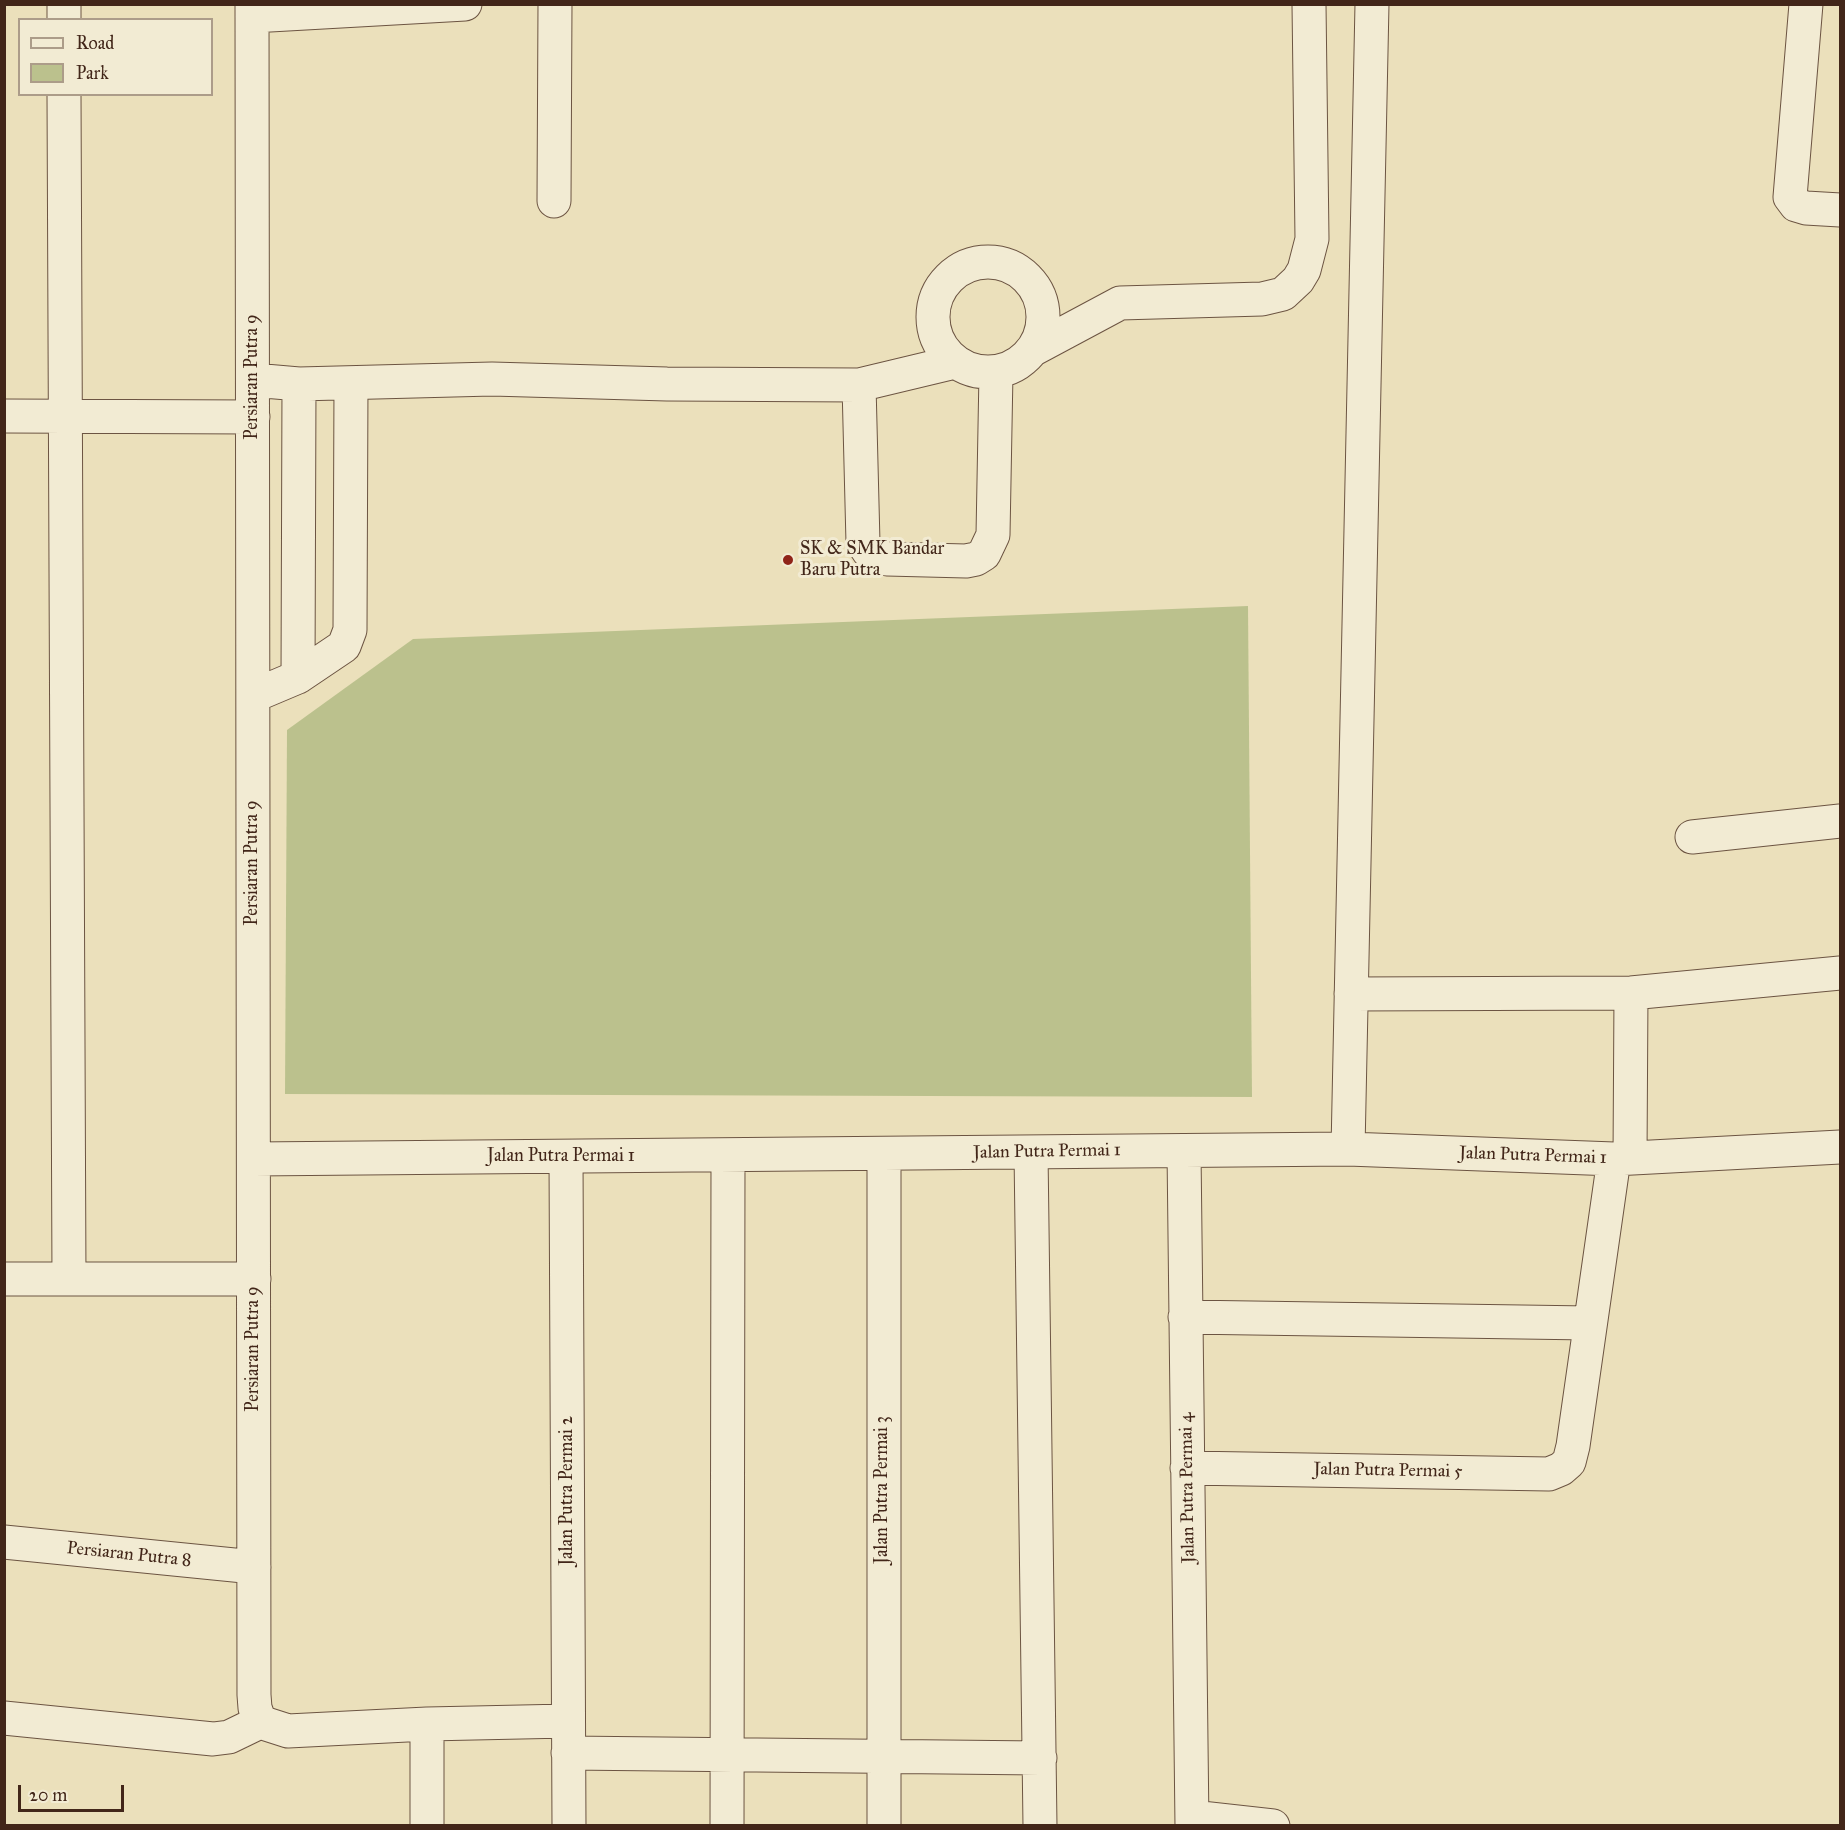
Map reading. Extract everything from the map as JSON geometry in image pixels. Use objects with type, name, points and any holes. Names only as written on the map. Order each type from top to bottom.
[{"type":"street","points":[[252,10],[465,4]]},
{"type":"street","points":[[554,201],[555,4]]},
{"type":"street","points":[[1034,349],[1043,326],[1043,314],[1037,290],[1029,280],[1009,266],[986,261],[962,268],[951,276],[937,296],[933,320],[934,332],[946,354],[955,362],[975,371],[996,373],[1024,360],[1034,349],[1120,303],[1263,298],[1283,294],[1298,280],[1304,270],[1312,239],[1309,4]]},
{"type":"street","points":[[1348,1149],[1372,4]]},
{"type":"street","points":[[1806,4],[1790,196],[1796,205],[1806,208],[1840,210]]},
{"type":"street","name":"Persiaran Putra 9","points":[[252,10],[254,1567],[255,1708],[260,1722]]},
{"type":"street","points":[[64,96],[69,1279]]},
{"type":"street","points":[[253,380],[299,384],[492,379],[667,384],[859,385],[955,362]]},
{"type":"street","points":[[859,385],[863,543],[869,552],[887,559],[966,561],[984,554],[993,535],[996,373]]},
{"type":"street","points":[[298,676],[299,384]]},
{"type":"street","points":[[253,696],[298,676],[337,652],[348,638],[351,384]]},
{"type":"street","points":[[4,416],[253,417]]},
{"type":"street","points":[[1692,837],[1840,821]]},
{"type":"street","points":[[1351,994],[1631,993],[1840,973]]},
{"type":"street","points":[[1185,1317],[1590,1323],[1622,1159],[1631,993]]},
{"type":"street","name":"Jalan Putra Permai 1","points":[[254,1159],[1348,1149],[1622,1159],[1840,1147]]},
{"type":"street","name":"Jalan Putra Permai 4","points":[[1184,1151],[1192,1821]]},
{"type":"street","points":[[1031,1152],[1040,1826]]},
{"type":"street","name":"Jalan Putra Permai 3","points":[[884,1154],[884,1826]]},
{"type":"street","points":[[727,1826],[728,1156]]},
{"type":"street","name":"Jalan Putra Permai 2","points":[[566,1157],[569,1826]]},
{"type":"street","points":[[4,1279],[254,1279]]},
{"type":"street","name":"Jalan Putra Permai 5","points":[[1187,1468],[1549,1474],[1561,1469],[1569,1462],[1590,1323]]},
{"type":"street","name":"Persiaran Putra 8","points":[[4,1542],[254,1567]]},
{"type":"street","points":[[4,1718],[213,1739],[229,1737],[260,1722],[288,1731],[427,1724],[568,1721]]},
{"type":"street","points":[[427,1724],[427,1826]]},
{"type":"street","points":[[568,1753],[883,1754],[1040,1758]]},
{"type":"street","points":[[1192,1821],[1273,1826]]},
{"type":"green space","points":[[1248,606],[1252,1097],[285,1094],[287,730],[413,639]]},
{"type":"place","name":"SK & SMK Bandar Baru Putra","points":[[788,560]]}]
